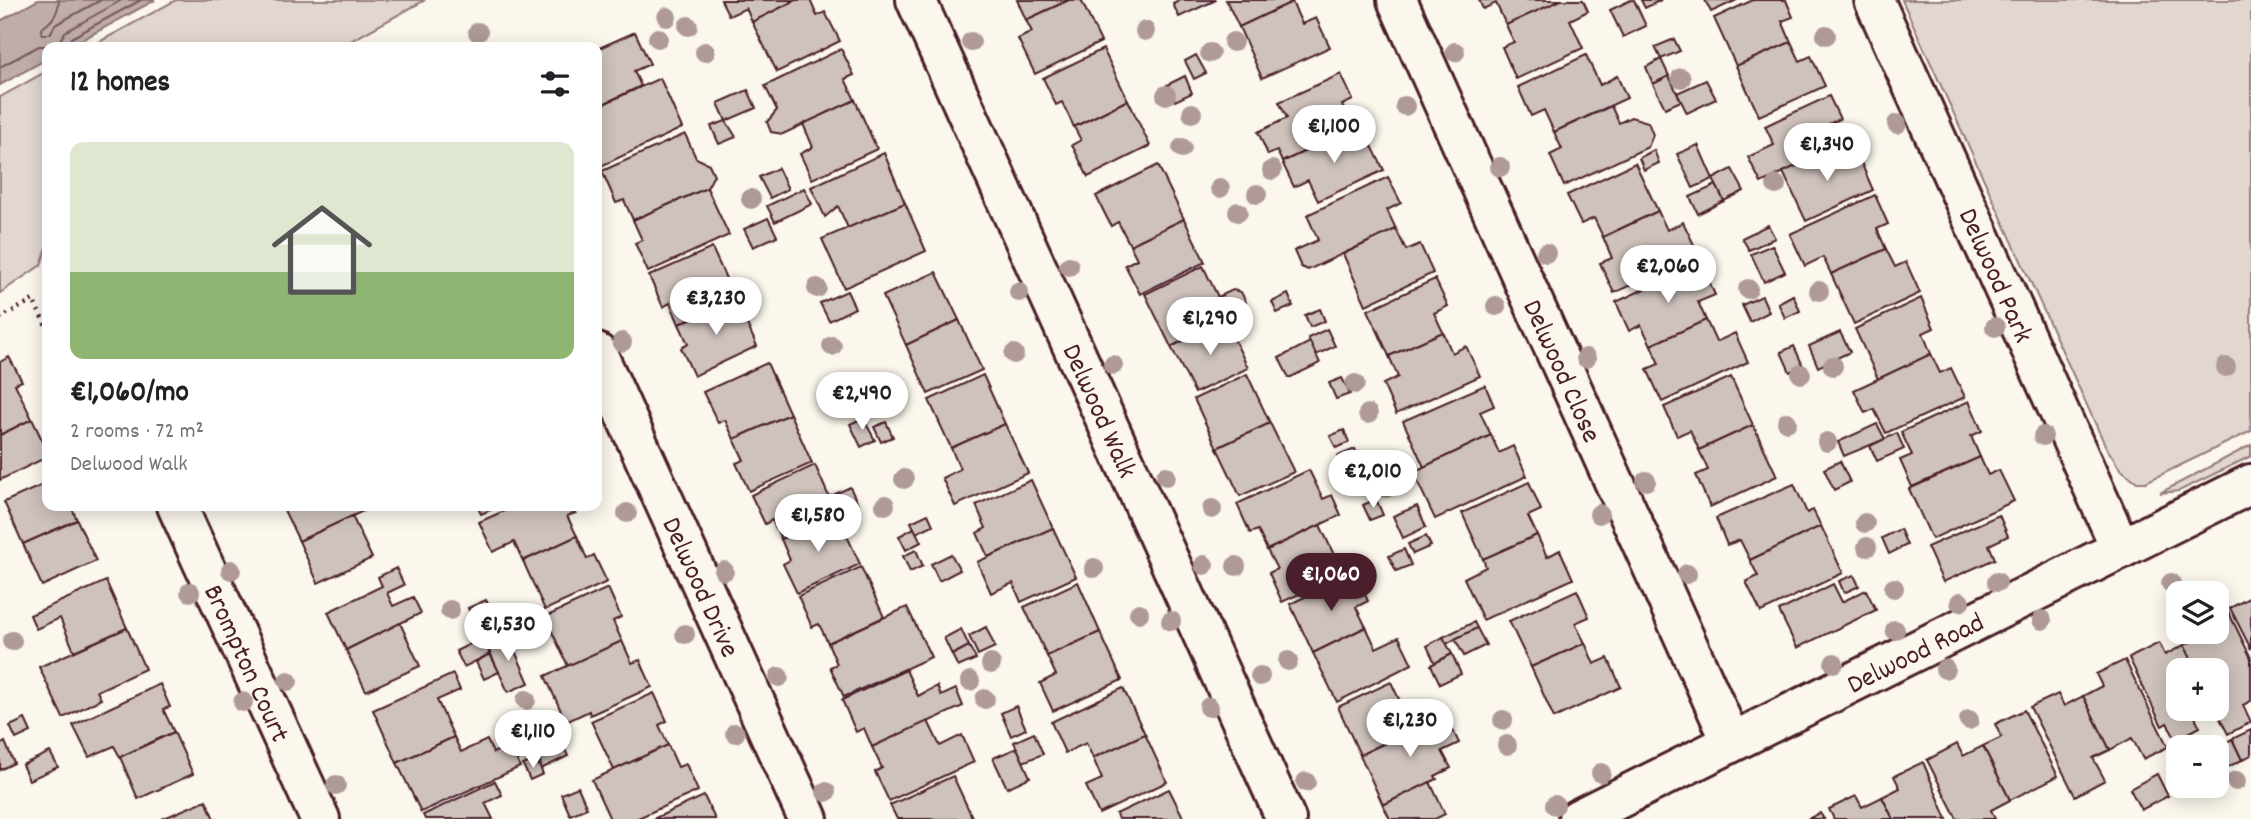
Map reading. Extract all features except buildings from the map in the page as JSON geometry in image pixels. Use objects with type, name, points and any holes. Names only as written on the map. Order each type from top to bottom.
[{"type":"street","name":"Delwood Walk","points":[[916,0],[1286,819]]},
{"type":"street","name":"Delwood Close","points":[[1397,0],[1731,741]]},
{"type":"street","name":"Delwood Park","points":[[1874,0],[2121,549]]},
{"type":"street","name":"Delwood Drive","points":[[602,364],[808,819]]},
{"type":"street","name":"Delwood Road","points":[[1578,819],[2251,484]]},
{"type":"street","name":"Brompton Court","points":[[179,511],[320,819]]},
{"type":"path","points":[[0,318],[33,300],[42,318]]},
{"type":"shaded area","points":[[176,0],[425,0],[349,42],[99,42]]},
{"type":"shaded area","points":[[1902,0],[2251,0],[2251,431],[2146,482],[2137,482],[2120,469],[2106,447]]},
{"type":"shaded area","points":[[42,74],[42,262],[0,293],[0,97]]},
{"type":"shaded area","points":[[2251,445],[2251,456],[2179,491],[2160,493]]},
{"type":"water","points":[[38,0],[155,0],[78,42],[42,42],[42,62],[0,85],[0,21]]}]
